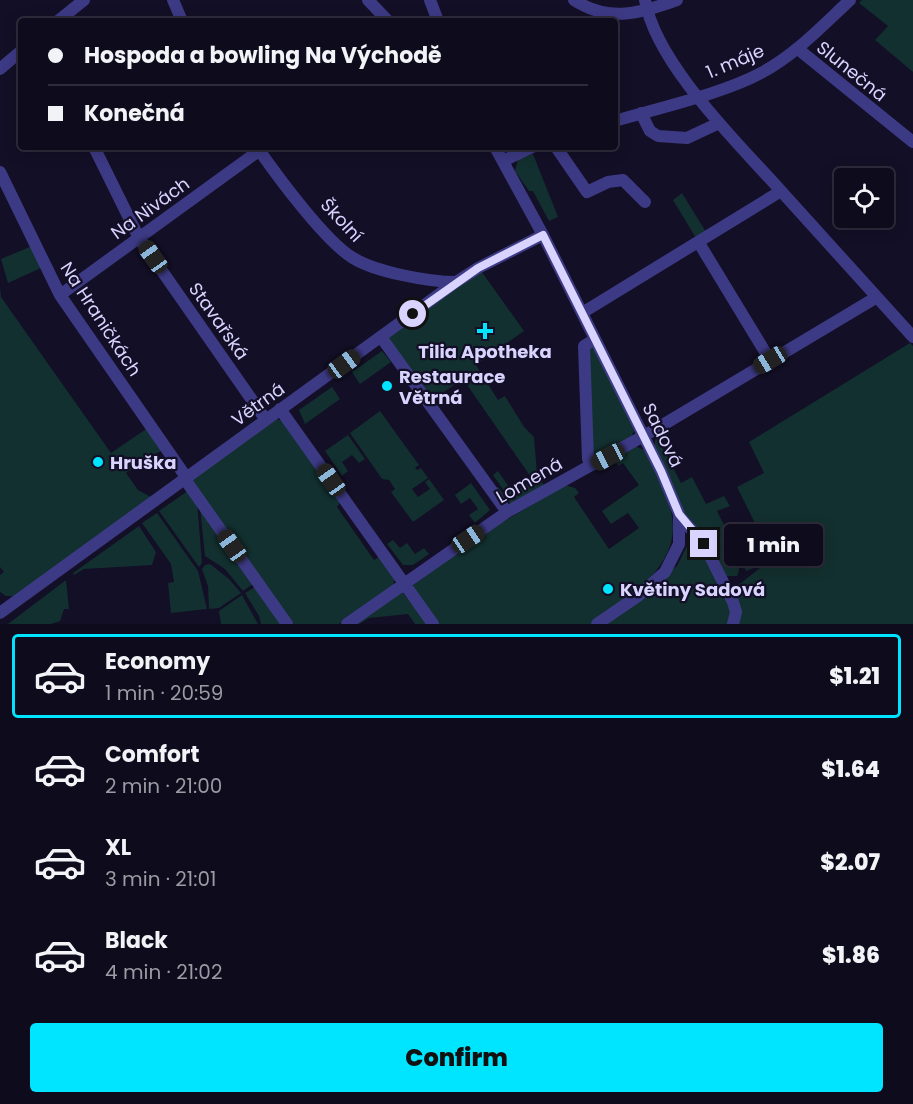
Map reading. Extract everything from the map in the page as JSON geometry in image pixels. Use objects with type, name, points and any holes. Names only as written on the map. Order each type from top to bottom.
[{"type":"street","points":[[62,18],[84,0]]},
{"type":"street","points":[[172,0],[181,18]]},
{"type":"street","points":[[368,0],[385,18]]},
{"type":"street","points":[[430,0],[437,18]]},
{"type":"street","points":[[574,0],[597,11],[614,15],[630,15],[646,5],[677,0]]},
{"type":"street","name":"1. máje","points":[[618,120],[760,74],[798,49],[850,0]]},
{"type":"street","points":[[646,5],[663,43],[696,96],[913,337]]},
{"type":"street","name":"Slunečná","points":[[798,49],[913,142]]},
{"type":"street","points":[[0,69],[18,54]]},
{"type":"street","points":[[641,113],[650,131],[658,136],[687,138],[719,123]]},
{"type":"street","name":"Stavařská","points":[[95,150],[139,238],[266,420]]},
{"type":"street","name":"Na Nivách","points":[[60,295],[258,150]]},
{"type":"street","name":"Školní","points":[[260,150],[332,240],[345,252],[367,265],[425,279],[456,282]]},
{"type":"street","points":[[496,150],[502,161],[526,150]]},
{"type":"street","points":[[558,150],[587,192],[608,182],[623,180],[645,202]]},
{"type":"street","name":"Sadová","points":[[502,161],[543,235],[644,436],[679,514],[679,544],[670,564],[655,582],[597,624]]},
{"type":"street","name":"Na Hraničkách","points":[[0,172],[60,295],[185,477]]},
{"type":"street","points":[[582,313],[699,243],[781,190]]},
{"type":"street","name":"Větrná","points":[[0,613],[456,282],[543,235]]},
{"type":"street","points":[[699,243],[770,360]]},
{"type":"street","points":[[425,279],[434,288],[431,300]]},
{"type":"street","name":"Lomená","points":[[347,624],[507,512],[644,436],[877,297]]},
{"type":"street","points":[[381,337],[507,512]]},
{"type":"street","points":[[592,465],[588,459],[584,346],[595,339]]},
{"type":"street","points":[[280,409],[433,624]]},
{"type":"street","points":[[185,477],[287,624]]},
{"type":"street","points":[[679,514],[708,551],[734,602],[737,622]]},
{"type":"street","points":[[679,544],[688,537],[698,538]]},
{"type":"green space","points":[[862,0],[913,0],[913,72],[875,40],[888,26],[859,3]]},
{"type":"green space","points":[[533,154],[558,217],[549,221],[533,191],[529,191],[515,171],[518,159]]},
{"type":"green space","points":[[682,193],[706,232],[696,238],[673,200]]},
{"type":"green space","points":[[32,246],[43,267],[8,283],[1,259]]},
{"type":"green space","points":[[479,268],[524,331],[476,365],[498,400],[505,396],[524,427],[534,437],[537,474],[545,487],[511,504],[495,488],[498,487],[509,500],[517,499],[507,495],[493,475],[498,471],[513,493],[533,480],[463,379],[432,400],[389,342],[389,335]]},
{"type":"green space","points":[[0,287],[1,297],[111,453],[149,427],[164,449],[126,473],[138,490],[151,497],[14,596],[6,596],[0,592],[0,575],[4,572],[0,567]]},
{"type":"green space","points":[[910,343],[913,346],[913,624],[433,624],[408,589],[478,537],[565,485],[575,488],[579,493],[574,497],[609,549],[639,528],[628,513],[611,524],[602,511],[639,485],[623,463],[618,466],[615,460],[635,446],[646,451],[662,485],[672,516],[673,531],[670,546],[662,562],[649,579],[655,582],[677,566],[687,546],[693,541],[700,543],[732,590],[765,564],[746,571],[743,562],[770,553],[737,487],[764,473],[749,442]]},
{"type":"green space","points":[[588,349],[596,349],[634,431],[630,439],[592,459]]},
{"type":"green space","points":[[382,351],[391,362],[360,384],[352,372]]},
{"type":"green space","points":[[332,387],[340,399],[305,424],[299,410]]},
{"type":"green space","points":[[380,411],[419,465],[415,468],[417,470],[421,468],[428,478],[412,489],[418,497],[430,489],[425,482],[429,479],[444,500],[413,522],[391,492],[395,489],[389,480],[382,479],[350,433]]},
{"type":"green space","points":[[277,419],[282,421],[341,501],[337,507],[374,560],[380,556],[395,577],[393,585],[339,624],[288,624],[191,478]]},
{"type":"green space","points":[[348,435],[365,459],[359,463],[352,455],[342,462],[348,471],[342,476],[325,451]]},
{"type":"green space","points":[[656,435],[681,483],[692,477],[706,504],[724,496],[730,506],[717,511],[737,552],[739,569],[737,576],[725,576],[686,519],[654,448]]},
{"type":"green space","points":[[471,483],[490,510],[475,523],[469,515],[478,509],[470,498],[461,504],[455,495]]},
{"type":"green space","points":[[189,490],[197,501],[202,563],[199,567],[159,511]]},
{"type":"green space","points":[[200,508],[253,584],[243,591],[225,569],[205,556]]},
{"type":"green space","points":[[157,513],[198,571],[207,609],[171,613],[168,583],[174,582],[171,564],[142,523]]},
{"type":"green space","points":[[139,526],[156,552],[152,565],[84,569],[74,575],[73,573]]},
{"type":"green space","points":[[393,540],[400,548],[407,543],[415,554],[424,548],[429,554],[413,565],[403,565],[387,544]]},
{"type":"green space","points":[[210,564],[229,579],[241,593],[219,608],[209,609],[208,586],[202,569],[205,565]]},
{"type":"green space","points":[[66,580],[69,609],[64,609],[60,621],[51,624],[8,624]]},
{"type":"green space","points":[[255,587],[281,624],[261,624],[259,616],[245,593]]},
{"type":"green space","points":[[402,592],[428,624],[415,624],[408,614],[369,618],[359,624],[353,624]]},
{"type":"green space","points":[[242,595],[258,624],[221,624],[219,611]]},
{"type":"place","name":"Tilia Apotheka","points":[[485,331]]},
{"type":"place","name":"Restaurace Větrná","points":[[387,386]]},
{"type":"place","name":"Hruška","points":[[98,462]]},
{"type":"place","name":"Květiny Sadová","points":[[608,589]]},
{"type":"route","points":[[413,314],[478,268],[543,235],[661,471],[679,514],[690,531],[704,544]]}]
